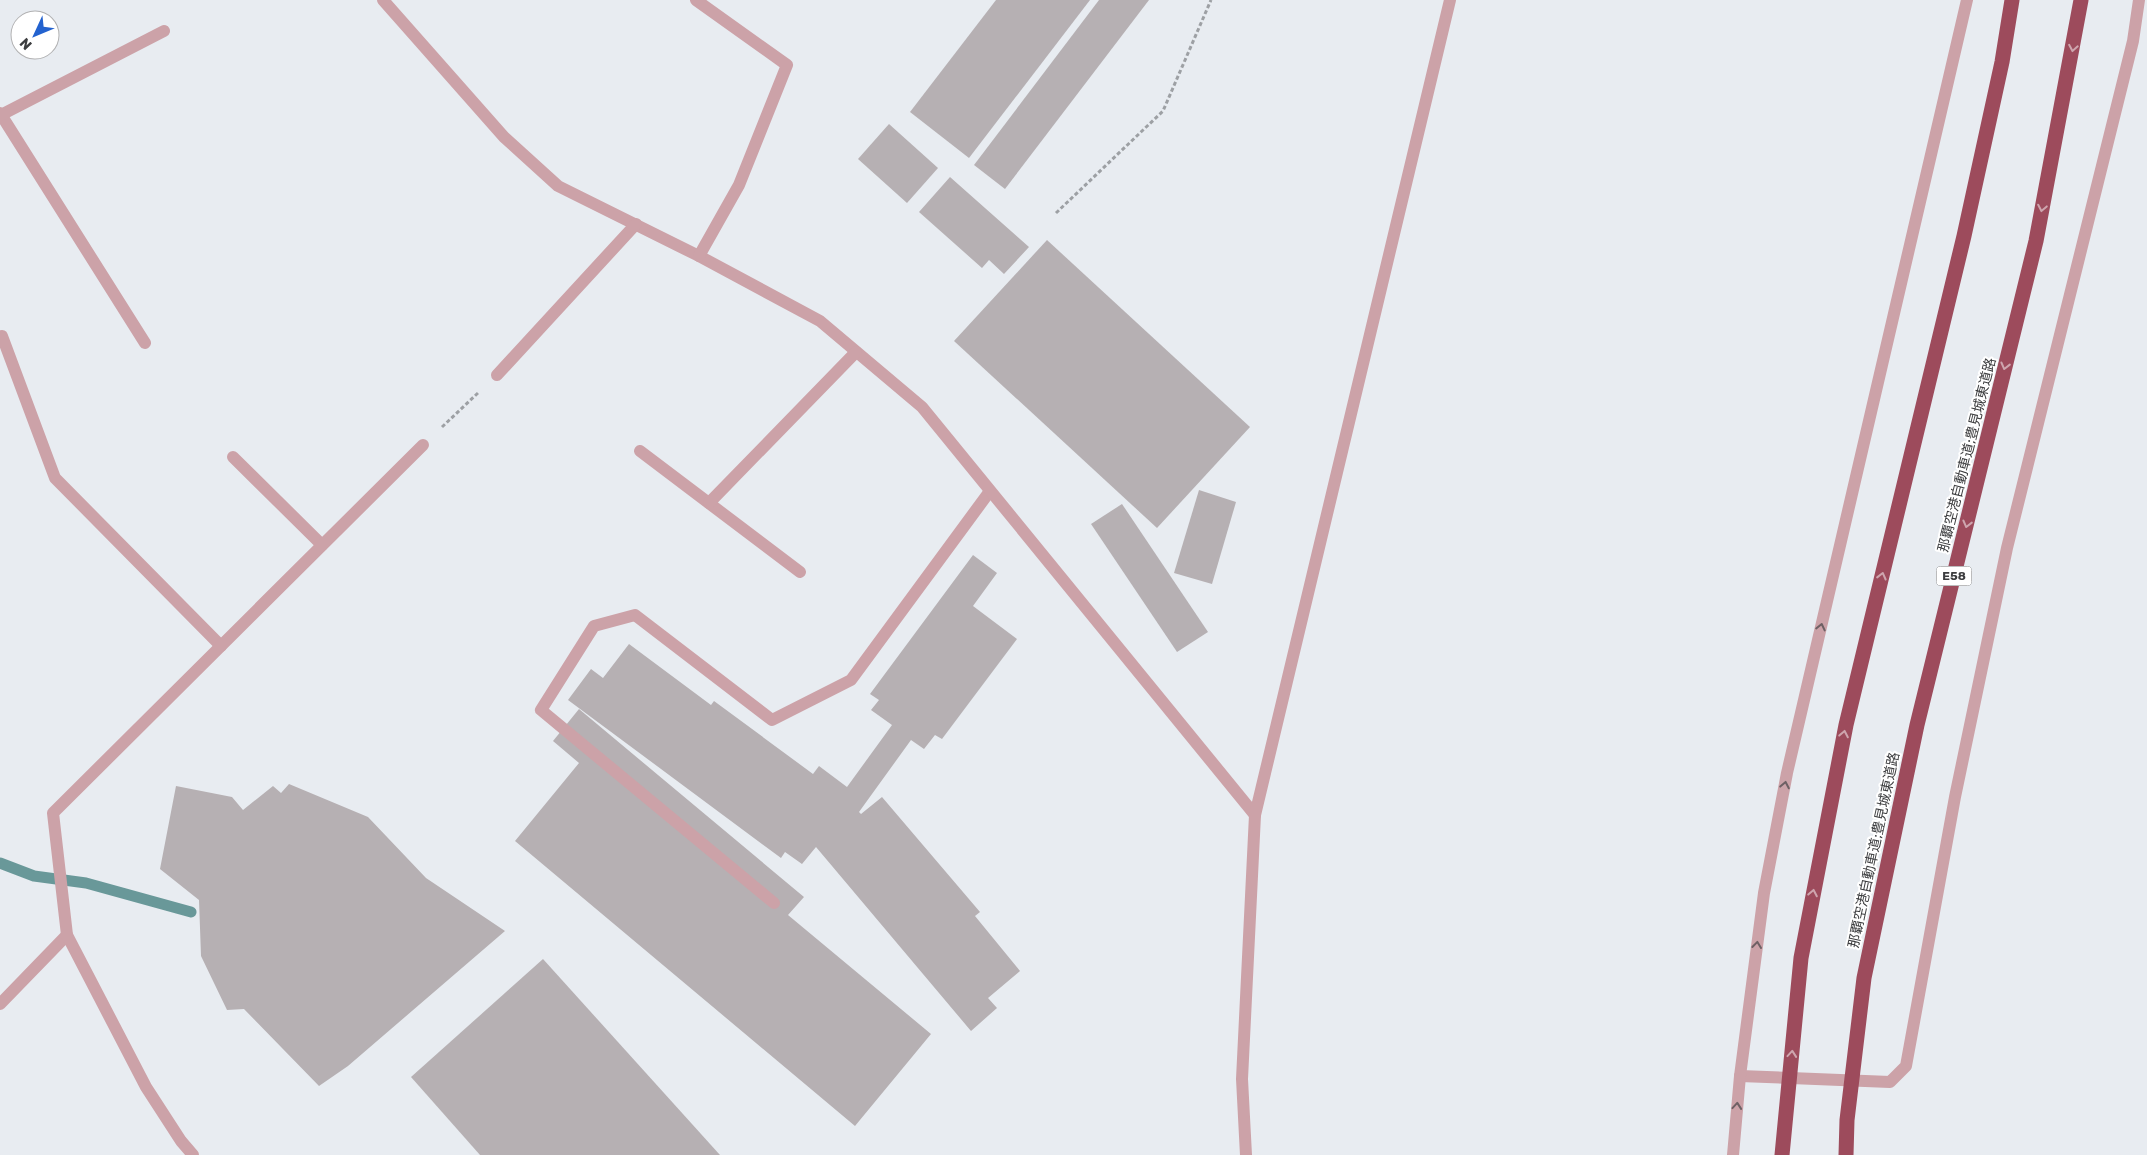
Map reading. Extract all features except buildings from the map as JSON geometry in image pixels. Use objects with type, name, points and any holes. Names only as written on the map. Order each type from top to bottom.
[{"type":"highway","points":[[1782,1155],[1801,958],[1846,725],[1964,236],[2002,62],[2012,0]]},
{"type":"highway","name":"那覇空港自動車道;豊見城東道路","points":[[1846,1155],[1847,1120],[1864,978],[1917,725],[2036,241],[2082,0]]},
{"type":"street","points":[[382,0],[504,137],[558,186],[699,256],[820,321],[922,407],[1255,815]]},
{"type":"street","points":[[696,0],[786,65],[739,185],[699,256]]},
{"type":"street","points":[[1246,1155],[1242,1079],[1255,815],[1450,0]]},
{"type":"street","points":[[1733,1155],[1740,1076],[1764,893],[1787,773],[1967,0]]},
{"type":"street","points":[[1740,1076],[1890,1082],[1906,1066],[1955,797],[2007,548],[2133,40],[2139,0]]},
{"type":"street","points":[[145,343],[1,114],[164,31]]},
{"type":"street","points":[[497,375],[636,224]]},
{"type":"street","points":[[2,336],[55,478],[221,646]]},
{"type":"street","points":[[709,503],[856,352]]},
{"type":"street","points":[[193,1155],[181,1141],[146,1087],[67,935],[53,813],[423,445]]},
{"type":"street","points":[[640,451],[800,572]]},
{"type":"street","points":[[233,458],[322,545]]},
{"type":"street","points":[[774,903],[541,710],[594,626],[634,615],[772,720],[851,680],[990,491]]},
{"type":"street","points":[[0,1004],[67,935]]},
{"type":"path","points":[[1056,213],[1163,111],[1211,0]]},
{"type":"path","points":[[423,445],[497,375]]},
{"type":"waterway","points":[[0,863],[34,876],[86,883],[191,912]]}]
